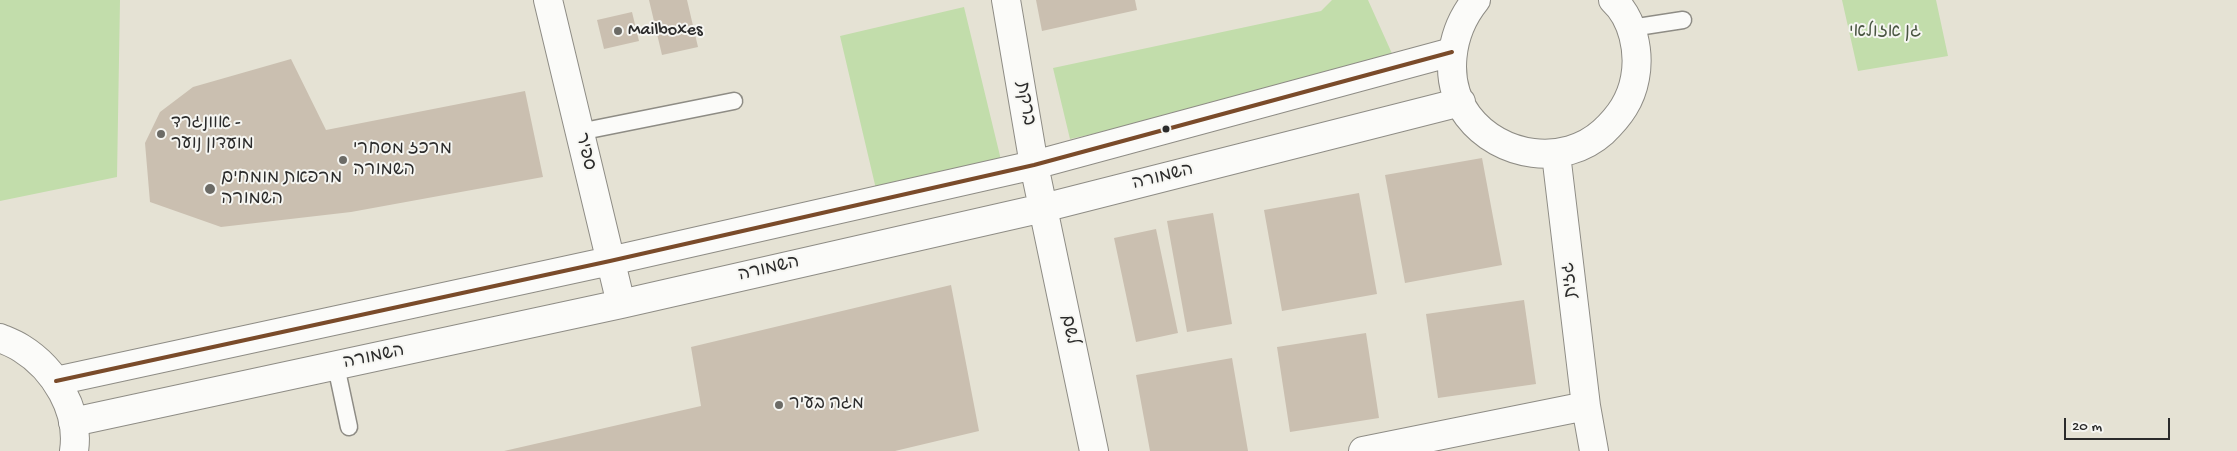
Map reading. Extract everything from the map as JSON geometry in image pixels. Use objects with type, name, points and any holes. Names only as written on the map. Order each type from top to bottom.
[{"type":"street","name":"ספיר","points":[[548,0],[620,304]]},
{"type":"street","name":"ברקת","points":[[1006,0],[1043,208]]},
{"type":"street","points":[[1476,0],[1465,13],[1456,32],[1452,52],[1452,69],[1461,102],[1468,116],[1493,138],[1524,151],[1541,155],[1556,154],[1578,148],[1598,137],[1614,122],[1627,105],[1638,66],[1631,28],[1613,0]]},
{"type":"street","points":[[56,380],[610,261],[1034,164],[1452,52]]},
{"type":"street","name":"השמורה","points":[[73,422],[620,304],[1043,208],[1461,102]]},
{"type":"street","name":"גזית","points":[[1556,154],[1586,406],[1594,451]]},
{"type":"street","name":"לשם","points":[[1043,208],[1094,451]]},
{"type":"street","points":[[0,338],[21,347],[40,362],[56,380],[63,392],[73,422],[74,451]]},
{"type":"street","points":[[1363,451],[1393,448],[1586,406]]},
{"type":"lane","points":[[1631,28],[1683,20]]},
{"type":"lane","points":[[579,132],[734,101]]},
{"type":"lane","points":[[336,366],[349,427]]},
{"type":"green space","points":[[0,0],[120,0],[117,177],[0,201]]},
{"type":"green space","points":[[1332,0],[1368,0],[1398,67],[1070,139],[1053,68],[1321,11]]},
{"type":"green space","name":"גן אזולאי","points":[[1842,0],[1936,0],[1948,56],[1858,71]]},
{"type":"green space","points":[[964,7],[1001,160],[876,189],[840,36]]},
{"type":"building","points":[[649,0],[687,0],[698,47],[662,55]]},
{"type":"building","points":[[1036,0],[1135,0],[1137,10],[1042,31]]},
{"type":"building","name":"Mailboxes","points":[[632,12],[639,41],[604,49],[597,20]]},
{"type":"building","name":"מרכז מסחרי השמורה","points":[[291,59],[326,130],[525,91],[543,177],[351,212],[221,227],[150,202],[145,143],[160,112],[193,87]]},
{"type":"building","points":[[1482,158],[1502,265],[1405,283],[1385,175]]},
{"type":"building","points":[[1359,193],[1377,294],[1282,311],[1264,210]]},
{"type":"building","points":[[1213,213],[1232,324],[1187,332],[1167,221]]},
{"type":"building","points":[[1156,229],[1178,333],[1136,342],[1114,238]]},
{"type":"building","points":[[951,285],[979,431],[895,451],[504,451],[701,406],[691,347]]},
{"type":"building","points":[[1524,300],[1536,384],[1438,398],[1426,314]]},
{"type":"building","points":[[1366,333],[1379,418],[1290,432],[1277,347]]},
{"type":"building","points":[[1232,358],[1248,451],[1150,451],[1136,375]]},
{"type":"transit line","points":[[56,381],[610,261],[1034,165],[1452,52]]},
{"type":"place","name":"Mailboxes","points":[[618,31]]},
{"type":"place","name":"אוונגרד - מועדון נוער","points":[[161,134]]},
{"type":"place","name":"מרכז מסחרי השמורה","points":[[343,160]]},
{"type":"place","name":"מרפאת מומחים השמורה","points":[[210,189]]},
{"type":"place","name":"מגה בעיר","points":[[779,405]]}]
